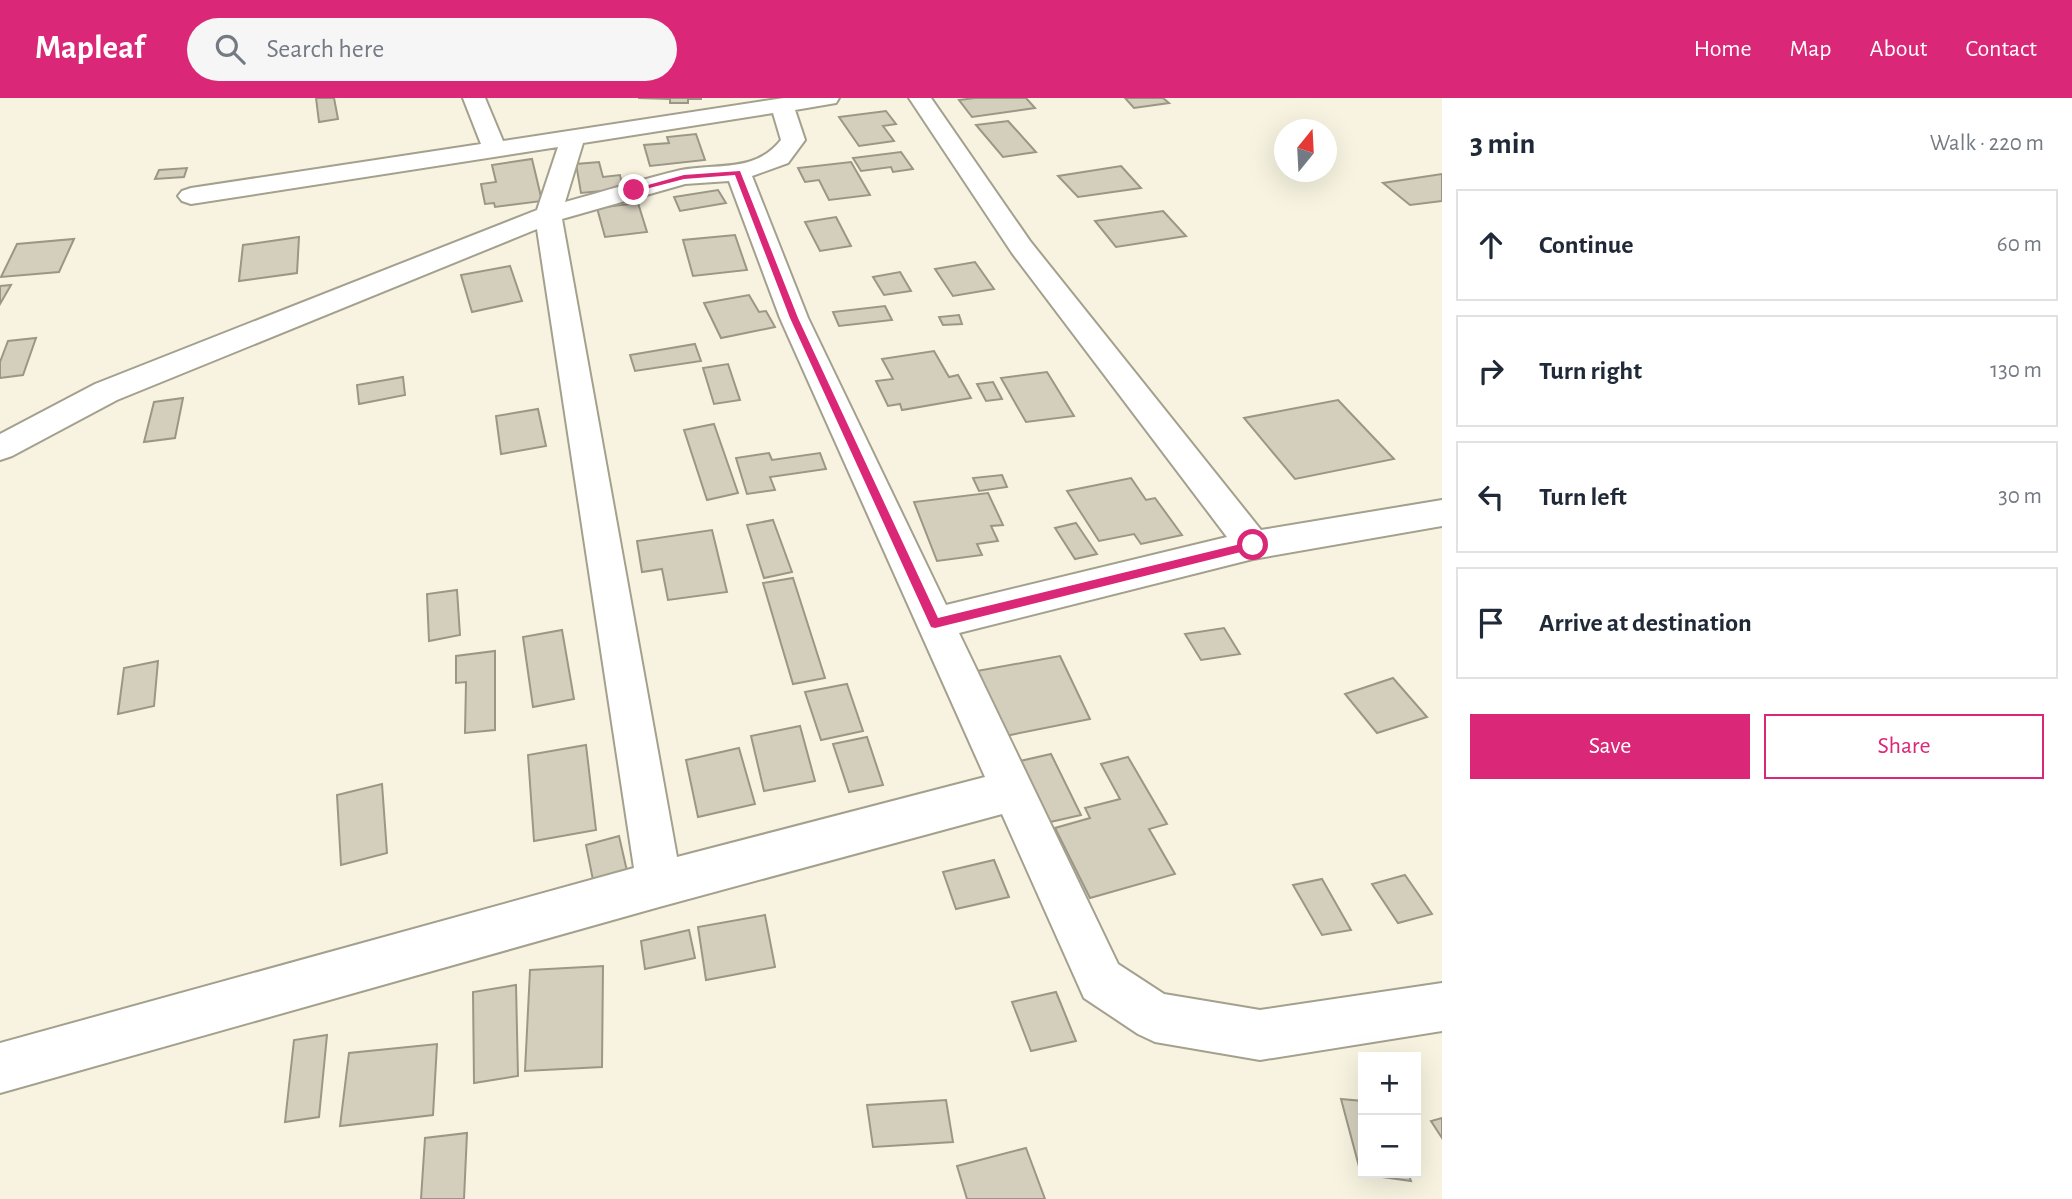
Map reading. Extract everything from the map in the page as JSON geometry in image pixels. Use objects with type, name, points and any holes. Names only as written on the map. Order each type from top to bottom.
[{"type":"street","points":[[474,98],[495,149]]},
{"type":"street","points":[[191,196],[572,139],[762,105],[828,98]]},
{"type":"street","points":[[920,98],[1021,247],[1253,545]]},
{"type":"street","points":[[0,448],[106,391],[548,215],[684,177],[738,173],[779,158],[793,140],[762,105]]},
{"type":"street","points":[[572,139],[548,215],[659,884]]},
{"type":"street","points":[[738,173],[794,318],[1101,981],[1155,1017],[1260,1035],[1442,1007]]},
{"type":"street","points":[[935,624],[1253,545],[1442,513]]},
{"type":"street","points":[[0,1068],[659,884],[1011,791]]},
{"type":"building","points":[[316,98],[334,98],[338,119],[319,122]]},
{"type":"building","points":[[638,98],[701,99],[688,99],[688,103],[670,103],[670,99]]},
{"type":"building","points":[[1026,98],[1035,108],[972,117],[959,100]]},
{"type":"building","points":[[1125,98],[1163,98],[1169,103],[1134,108]]},
{"type":"building","points":[[886,111],[896,124],[883,126],[894,141],[859,146],[839,117]]},
{"type":"building","points":[[1008,121],[1036,152],[1003,157],[976,125]]},
{"type":"building","points":[[696,134],[705,160],[650,166],[644,145],[669,143],[667,137]]},
{"type":"building","points":[[901,152],[913,169],[893,172],[891,167],[861,171],[853,158]]},
{"type":"building","points":[[532,159],[542,201],[495,207],[494,203],[485,204],[481,184],[496,182],[492,165]]},
{"type":"building","points":[[599,162],[603,177],[620,175],[623,189],[581,193],[576,164]]},
{"type":"building","points":[[851,162],[870,195],[829,200],[819,180],[805,182],[798,168]]},
{"type":"building","points":[[1121,166],[1141,188],[1078,197],[1058,176]]},
{"type":"building","points":[[187,168],[184,177],[155,179],[159,170]]},
{"type":"building","points":[[1442,174],[1442,201],[1410,205],[1383,183]]},
{"type":"building","points":[[718,190],[726,203],[680,211],[674,197]]},
{"type":"building","points":[[638,203],[647,232],[605,237],[597,208]]},
{"type":"building","points":[[1163,211],[1186,236],[1116,247],[1095,221]]},
{"type":"building","points":[[836,217],[851,246],[820,251],[805,222]]},
{"type":"building","points":[[735,235],[747,270],[693,276],[683,240]]},
{"type":"building","points":[[299,237],[297,273],[239,281],[243,245]]},
{"type":"building","points":[[74,239],[59,272],[1,277],[17,244]]},
{"type":"building","points":[[975,262],[994,289],[953,296],[935,269]]},
{"type":"building","points":[[510,266],[522,301],[472,312],[461,275]]},
{"type":"building","points":[[900,272],[911,291],[884,295],[873,277]]},
{"type":"building","points":[[11,285],[0,304],[0,286]]},
{"type":"building","points":[[749,295],[759,312],[766,311],[775,327],[721,338],[704,303]]},
{"type":"building","points":[[885,306],[892,320],[839,326],[833,312]]},
{"type":"building","points":[[959,315],[962,324],[943,325],[939,317]]},
{"type":"building","points":[[36,338],[23,375],[0,378],[0,362],[8,341]]},
{"type":"building","points":[[695,344],[701,361],[635,371],[630,355]]},
{"type":"building","points":[[934,351],[949,377],[958,375],[971,398],[902,410],[900,404],[888,406],[876,381],[893,379],[882,359]]},
{"type":"building","points":[[728,364],[740,400],[714,404],[703,368]]},
{"type":"building","points":[[1047,372],[1074,416],[1026,422],[1001,378]]},
{"type":"building","points":[[403,377],[405,395],[359,404],[357,385]]},
{"type":"building","points":[[993,382],[1002,399],[986,401],[977,384]]},
{"type":"building","points":[[183,398],[175,438],[144,442],[154,402]]},
{"type":"building","points":[[1338,400],[1394,459],[1295,479],[1244,418]]},
{"type":"building","points":[[538,409],[546,446],[501,454],[496,416]]},
{"type":"building","points":[[714,424],[738,493],[707,500],[684,430]]},
{"type":"building","points":[[769,453],[772,460],[820,453],[826,469],[770,477],[775,490],[747,494],[736,458]]},
{"type":"building","points":[[1002,475],[1007,487],[979,491],[973,478]]},
{"type":"building","points":[[1131,478],[1146,500],[1155,498],[1182,535],[1141,544],[1134,534],[1099,541],[1067,491]]},
{"type":"building","points":[[988,493],[1003,525],[991,526],[998,541],[977,544],[982,555],[937,561],[914,502]]},
{"type":"building","points":[[773,520],[792,572],[764,578],[747,525]]},
{"type":"building","points":[[1076,523],[1097,554],[1075,559],[1055,528]]},
{"type":"building","points":[[712,530],[727,592],[668,600],[662,569],[642,572],[637,541]]},
{"type":"building","points":[[793,578],[825,678],[793,684],[763,583]]},
{"type":"building","points":[[457,590],[460,635],[429,641],[427,594]]},
{"type":"building","points":[[1224,628],[1240,654],[1201,660],[1185,634]]},
{"type":"building","points":[[562,630],[574,699],[533,707],[523,637]]},
{"type":"building","points":[[495,651],[495,730],[465,733],[466,682],[456,683],[456,656]]},
{"type":"building","points":[[1060,656],[1090,719],[1005,736],[977,671]]},
{"type":"building","points":[[158,661],[154,706],[118,714],[124,668]]},
{"type":"building","points":[[1393,678],[1427,717],[1377,733],[1345,694]]},
{"type":"building","points":[[847,684],[863,731],[821,740],[805,692]]},
{"type":"building","points":[[800,726],[815,781],[764,791],[751,736]]},
{"type":"building","points":[[867,737],[883,785],[849,792],[833,744]]},
{"type":"building","points":[[586,745],[596,830],[534,841],[528,755]]},
{"type":"building","points":[[739,748],[755,804],[698,817],[686,760]]},
{"type":"building","points":[[1051,754],[1081,815],[1050,822],[1020,761]]},
{"type":"building","points":[[1128,757],[1167,824],[1149,829],[1175,874],[1090,898],[1055,828],[1090,818],[1085,808],[1120,799],[1101,764]]},
{"type":"building","points":[[382,784],[387,853],[341,865],[337,795]]},
{"type":"building","points":[[619,836],[627,871],[593,880],[586,845]]},
{"type":"building","points":[[994,860],[1009,897],[956,909],[943,872]]},
{"type":"building","points":[[1405,875],[1432,914],[1398,923],[1372,884]]},
{"type":"building","points":[[1322,879],[1351,930],[1322,935],[1293,885]]},
{"type":"building","points":[[765,915],[775,967],[706,980],[698,927]]},
{"type":"building","points":[[689,930],[695,958],[645,969],[641,941]]},
{"type":"building","points":[[603,966],[602,1067],[525,1071],[530,970]]},
{"type":"building","points":[[516,985],[518,1076],[474,1083],[473,992]]},
{"type":"building","points":[[1056,992],[1076,1041],[1031,1051],[1012,1002]]},
{"type":"building","points":[[327,1035],[319,1117],[285,1122],[294,1040]]},
{"type":"building","points":[[437,1044],[433,1115],[340,1126],[349,1053]]},
{"type":"building","points":[[1341,1099],[1358,1101],[1358,1163]]},
{"type":"building","points":[[946,1100],[953,1142],[873,1147],[867,1105]]},
{"type":"building","points":[[1442,1118],[1442,1138],[1431,1121]]},
{"type":"building","points":[[467,1133],[464,1199],[421,1199],[425,1138]]},
{"type":"building","points":[[1026,1148],[1045,1199],[967,1199],[957,1166]]},
{"type":"route","points":[[634,190],[684,177],[738,173],[794,318],[935,624],[1253,545]]}]
